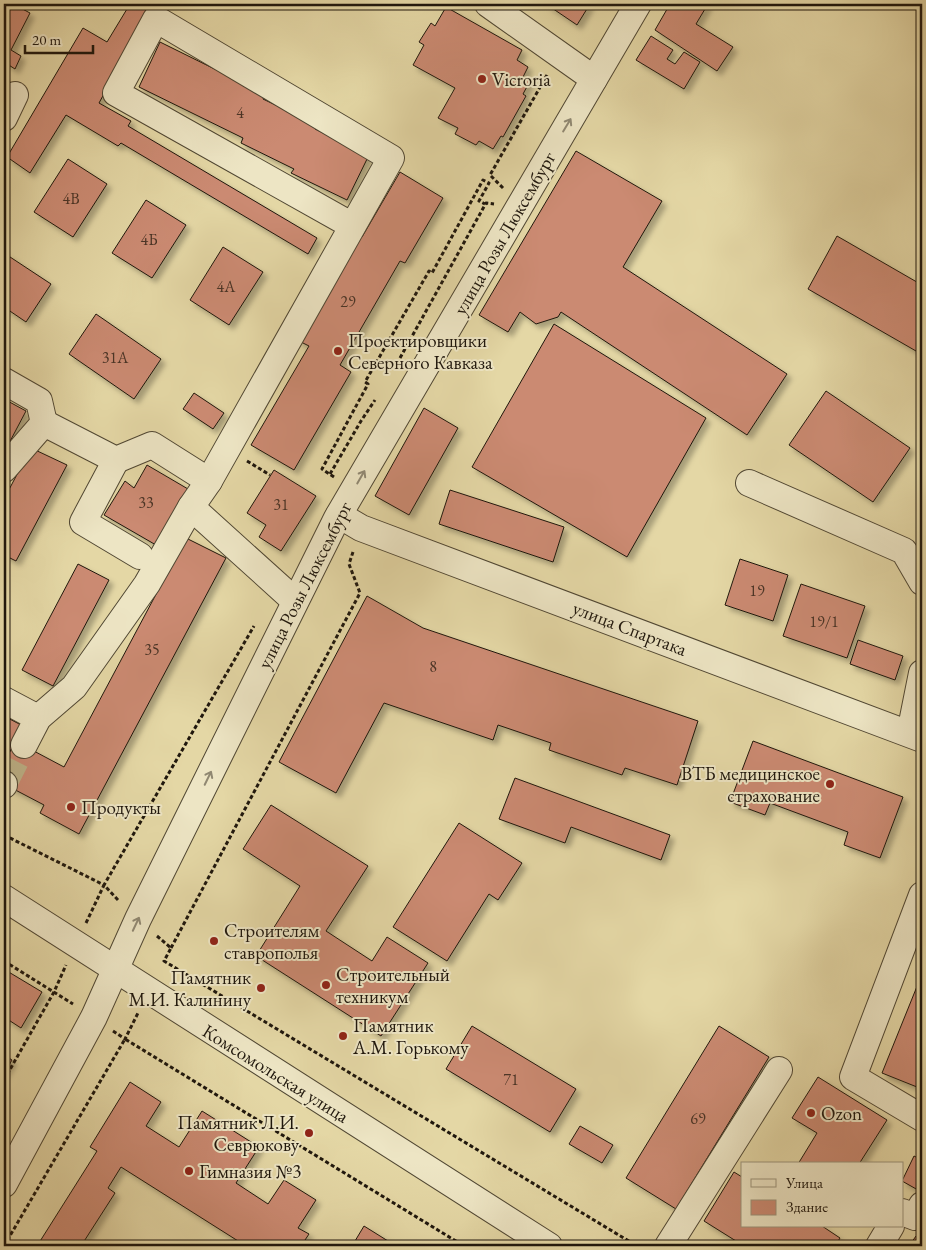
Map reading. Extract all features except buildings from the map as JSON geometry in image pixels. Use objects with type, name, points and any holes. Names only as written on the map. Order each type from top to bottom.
[{"type":"street","points":[[488,4],[594,80]]},
{"type":"street","name":"улица Розы Люксембург","points":[[6,1173],[94,1017],[116,968],[295,601],[339,515],[638,4]]},
{"type":"street","points":[[24,746],[38,718],[74,687],[147,584],[191,507],[209,481],[351,225],[391,158],[156,19],[116,93],[351,225]]},
{"type":"street","points":[[4,118],[15,95]]},
{"type":"street","points":[[4,381],[39,401],[44,423],[116,460]]},
{"type":"street","points":[[4,469],[44,423]]},
{"type":"street","points":[[140,556],[82,522],[116,460],[152,446],[209,481]]},
{"type":"street","points":[[749,483],[904,551],[922,582]]},
{"type":"street","points":[[191,507],[295,601]]},
{"type":"street","name":"улица Спартака","points":[[339,515],[361,528],[916,736]]},
{"type":"street","points":[[916,736],[922,673]]},
{"type":"street","points":[[4,700],[38,718]]},
{"type":"street","points":[[922,895],[853,1077],[922,1118]]},
{"type":"street","name":"Комсомольская улица","points":[[4,898],[549,1246]]},
{"type":"street","points":[[668,1246],[779,1070]]},
{"type":"street","points":[[904,1213],[915,1217],[922,1205]]},
{"type":"street","points":[[879,1246],[890,1228]]},
{"type":"path","points":[[506,194],[500,182],[490,175],[538,89],[561,56]]},
{"type":"path","points":[[379,395],[360,421],[330,474],[322,469],[368,384],[365,382],[429,270],[432,273],[483,180],[489,183],[479,201],[485,204],[499,204]]},
{"type":"path","points":[[399,360],[485,204]]},
{"type":"path","points":[[170,948],[360,593]]},
{"type":"path","points":[[4,835],[104,885],[257,621]]},
{"type":"path","points":[[4,961],[54,992]]},
{"type":"path","points":[[4,1246],[125,1039],[464,1246]]},
{"type":"tunnel","points":[[4,784],[24,745]]},
{"type":"place","name":"Vicroria","points":[[482,79]]},
{"type":"place","name":"Проектировщики Северного Кавказа","points":[[338,351]]},
{"type":"place","name":"ВТБ медицинское страхование","points":[[830,784]]},
{"type":"place","name":"Продукты","points":[[71,807]]},
{"type":"place","name":"Строителям ставрополья","points":[[214,941]]},
{"type":"place","name":"Строительный техникум","points":[[326,985]]},
{"type":"place","name":"Памятник М.И. Калинину","points":[[261,988]]},
{"type":"place","name":"Памятник А.М. Горькому","points":[[343,1036]]},
{"type":"place","name":"Ozon","points":[[811,1113]]},
{"type":"place","name":"Памятник Л.И. Севрюкову","points":[[309,1133]]},
{"type":"place","name":"Гимназия №3","points":[[189,1171]]}]
